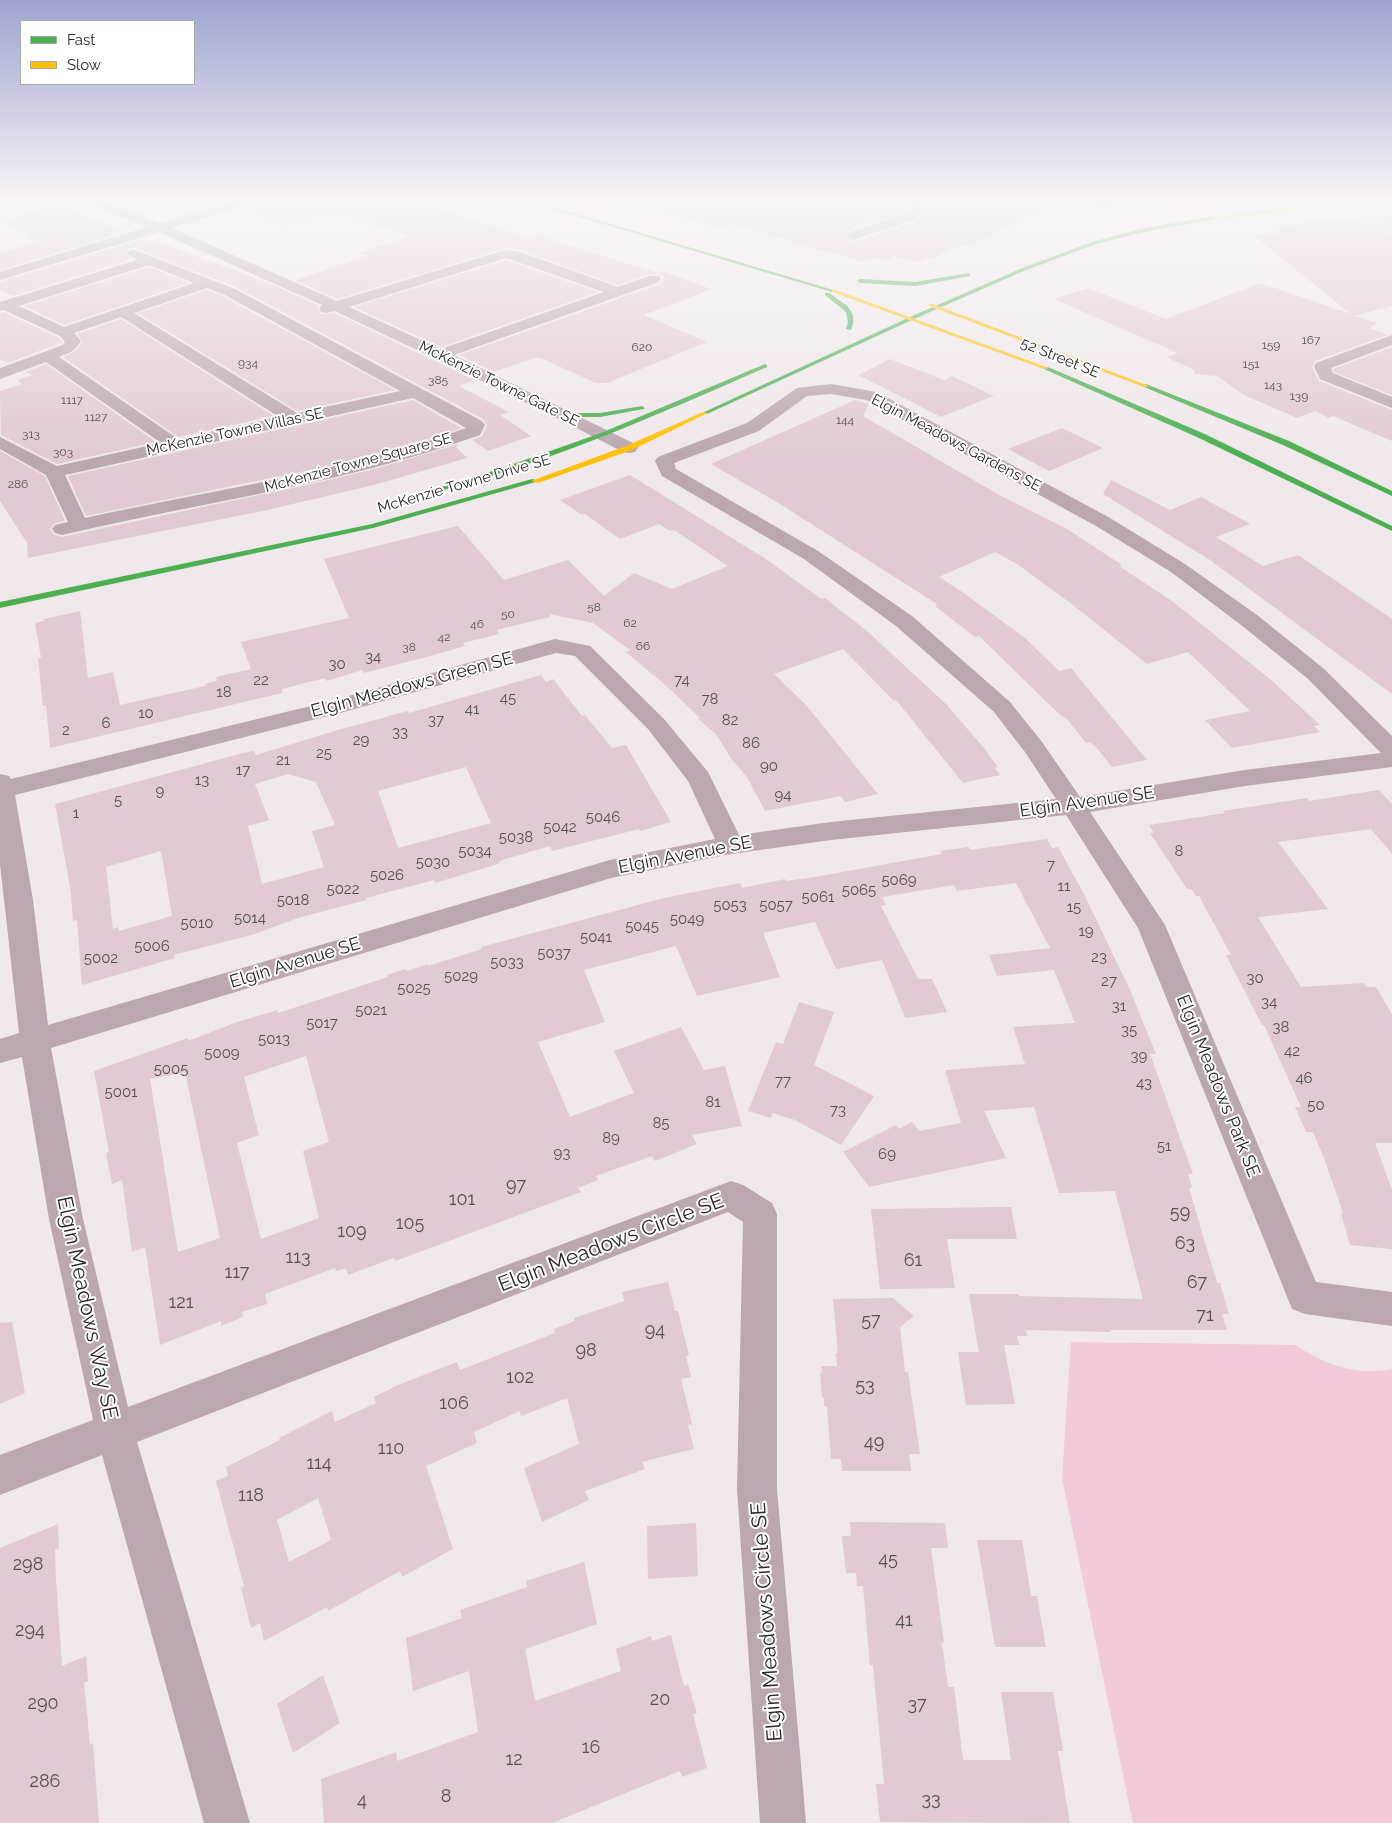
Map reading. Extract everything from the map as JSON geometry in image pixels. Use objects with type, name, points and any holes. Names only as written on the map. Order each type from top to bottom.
[{"type":"main road","name":"52 Street SE","points":[[816,286],[890,310],[1010,354],[1126,401],[1237,451],[1392,529]]},
{"type":"main road","points":[[816,286],[848,308],[853,318],[845,331],[890,310]]},
{"type":"main road","name":"52 Street SE","points":[[872,286],[903,299],[890,310]]},
{"type":"main road","name":"52 Street SE","points":[[947,286],[922,299],[939,308],[1071,356],[1286,442],[1392,494]]},
{"type":"main road","name":"McKenzie Towne Drive SE","points":[[0,604],[373,526],[523,485],[629,448],[912,318],[987,286]]},
{"type":"main road","points":[[974,292],[982,302]]},
{"type":"main road","points":[[1017,325],[1071,356]]},
{"type":"main road","name":"McKenzie Towne Drive SE","points":[[420,495],[505,470],[604,435],[776,361]]},
{"type":"main road","points":[[566,415],[600,415],[627,412],[690,398]]},
{"type":"street","points":[[3,306],[67,286]]},
{"type":"street","points":[[63,332],[198,286]]},
{"type":"street","name":"McKenzie Towne Square SE","points":[[54,472],[71,527],[261,489],[363,465],[435,446],[474,431],[476,425],[230,292],[215,286]]},
{"type":"street","name":"McKenzie Towne Gate SE","points":[[291,286],[566,415],[629,448]]},
{"type":"street","points":[[284,322],[400,286]]},
{"type":"street","points":[[601,286],[618,292]]},
{"type":"street","points":[[440,355],[634,286]]},
{"type":"street","points":[[0,374],[49,357],[69,348],[73,342],[63,332],[3,306]]},
{"type":"street","points":[[123,312],[294,419]]},
{"type":"street","points":[[1392,340],[1322,366],[1326,376],[1392,403]]},
{"type":"street","points":[[49,357],[175,445]]},
{"type":"street","name":"Elgin Meadows Gardens SE","points":[[1074,806],[1034,747],[1002,707],[904,621],[811,555],[668,472],[664,461],[753,426],[804,391],[831,389],[871,396],[1103,522],[1178,568],[1249,620],[1315,672],[1392,750]]},
{"type":"street","name":"McKenzie Towne Villas SE","points":[[54,472],[416,392]]},
{"type":"street","points":[[0,442],[54,472]]},
{"type":"street","name":"Elgin Meadows Green SE","points":[[1,786],[332,708],[555,646],[582,651],[656,724],[699,778],[731,845]]},
{"type":"street","name":"Elgin Avenue SE","points":[[0,1051],[610,869],[731,845],[897,823],[1074,806],[1245,778],[1392,759]]},
{"type":"street","name":"Elgin Meadows Way SE","points":[[1,786],[19,900],[35,1041],[66,1219],[114,1432],[227,1823]]},
{"type":"street","name":"Elgin Meadows Park SE","points":[[1074,806],[1151,925],[1305,1297],[1392,1309]]},
{"type":"street","name":"Elgin Meadows Circle SE","points":[[114,1432],[731,1196],[760,1214],[757,1489],[783,1823]]},
{"type":"street","points":[[0,1475],[114,1432]]},
{"type":"shaded area","points":[[1071,1342],[1295,1345],[1329,1363],[1353,1370],[1378,1371],[1392,1369],[1392,1823],[1133,1823],[1062,1478]]},
{"type":"building","points":[[0,286],[45,286],[13,296],[0,290]]},
{"type":"building","points":[[88,286],[180,286],[64,325],[24,306]]},
{"type":"building","points":[[234,286],[276,286],[319,306],[317,309],[321,314],[335,313],[474,380],[459,386],[509,412],[500,415],[531,436],[488,451],[472,440],[482,436],[487,426],[483,419]]},
{"type":"building","points":[[308,286],[380,286],[337,299]]},
{"type":"building","points":[[422,286],[581,286],[598,292],[441,347],[354,307]]},
{"type":"building","points":[[654,286],[703,286],[711,289],[644,315],[707,342],[607,383],[596,383],[538,357],[494,372],[459,355]]},
{"type":"building","points":[[1253,286],[1270,286],[1351,314],[1316,286],[1392,286],[1392,306],[1355,316],[1377,323],[1370,328],[1388,335],[1315,361],[1312,367],[1319,381],[1392,410],[1392,441],[1333,416],[1329,418],[1315,411],[1297,418],[1244,395],[1217,376],[1195,374],[1194,370],[1166,357],[1178,353],[1054,299],[1088,288],[1166,319]]},
{"type":"building","points":[[207,290],[224,297],[395,390],[297,411],[138,313]]},
{"type":"building","points":[[4,312],[59,338],[63,342],[8,363],[0,359],[0,313]]},
{"type":"building","points":[[121,319],[274,416],[178,437],[63,357],[75,351],[83,342],[77,334]]},
{"type":"building","points":[[1392,347],[1392,395],[1334,372],[1333,369]]},
{"type":"building","points":[[890,359],[944,380],[952,376],[994,396],[941,417],[858,375]]},
{"type":"building","points":[[46,364],[156,442],[57,464],[1,435],[0,391],[22,384],[17,380],[32,375],[26,372]]},
{"type":"building","points":[[413,400],[461,428],[419,442],[325,467],[86,516],[68,476]]},
{"type":"building","points":[[855,400],[869,404],[863,416],[1001,496],[1067,529],[1122,565],[1119,566],[1172,601],[1270,679],[1320,725],[1314,726],[1320,732],[1232,748],[1205,720],[1250,711],[1188,652],[1147,664],[1073,605],[1017,564],[995,552],[939,577],[1025,638],[1059,671],[1071,668],[1147,760],[1112,767],[1096,747],[1090,742],[1086,743],[1067,719],[1058,713],[979,636],[975,637],[935,606],[937,604],[780,504],[711,464]]},
{"type":"building","points":[[1062,428],[1103,448],[1049,471],[1008,449]]},
{"type":"building","points":[[459,444],[456,447],[467,458],[374,485],[267,510],[28,558],[27,543],[0,501],[0,451],[45,476],[65,521],[55,523],[50,529],[54,535],[62,537],[325,481],[378,468]]},
{"type":"building","points":[[630,475],[766,559],[821,599],[825,598],[867,631],[946,704],[983,747],[998,767],[995,768],[1000,775],[963,783],[896,700],[894,701],[843,649],[774,674],[807,706],[878,794],[845,802],[841,796],[765,811],[747,777],[732,760],[716,734],[698,719],[700,718],[671,690],[626,652],[630,650],[593,623],[550,614],[550,617],[497,630],[499,634],[463,643],[465,646],[430,656],[364,673],[362,670],[327,681],[325,678],[282,689],[282,693],[50,748],[46,705],[43,706],[38,658],[41,658],[35,623],[44,621],[44,619],[80,611],[88,678],[113,672],[120,705],[205,686],[205,684],[217,681],[216,677],[251,669],[241,642],[349,618],[324,559],[458,526],[504,580],[568,560],[604,596],[634,573],[672,589],[728,566],[674,530],[670,531],[659,524],[620,539],[585,514],[582,515],[560,500]]},
{"type":"building","points":[[1111,480],[1170,510],[1201,497],[1250,524],[1216,537],[1263,566],[1298,555],[1392,619],[1392,694],[1210,560],[1103,494]]},
{"type":"building","points":[[541,675],[546,682],[553,679],[582,716],[585,715],[612,748],[626,745],[671,822],[552,851],[550,846],[435,883],[434,880],[298,918],[255,934],[174,955],[175,958],[82,985],[77,920],[73,921],[71,892],[55,804],[243,753],[254,751],[256,755],[338,730],[408,711],[409,713]],"holes":[[[466,767],[491,823],[398,848],[378,791]],[[288,774],[316,782],[335,825],[312,831],[324,867],[262,884],[248,826],[269,820],[255,784]],[[161,851],[172,916],[119,931],[118,927],[113,929],[106,867]]]},
{"type":"building","points":[[1379,790],[1392,804],[1392,854],[1371,829],[1278,842],[1328,909],[1258,917],[1301,987],[1364,983],[1366,987],[1376,987],[1392,1014],[1392,1143],[1375,1143],[1392,1190],[1392,1249],[1350,1245],[1341,1213],[1343,1213],[1324,1158],[1313,1132],[1306,1132],[1295,1107],[1301,1107],[1264,1025],[1262,1025],[1226,955],[1231,955],[1199,896],[1196,896],[1191,889],[1187,889],[1150,833],[1154,833],[1149,825],[1307,798],[1309,801]]},
{"type":"building","points":[[1047,839],[1052,848],[1058,847],[1084,894],[1130,990],[1156,1054],[1150,1054],[1193,1174],[1188,1174],[1192,1188],[1189,1188],[1217,1283],[1220,1283],[1229,1314],[1222,1314],[1227,1330],[1110,1330],[1111,1332],[1026,1330],[1027,1336],[1017,1336],[1019,1345],[1004,1345],[1015,1404],[966,1405],[958,1352],[979,1352],[969,1294],[1143,1299],[1115,1191],[1059,1193],[1034,1107],[984,1111],[1006,1158],[869,1187],[843,1152],[896,1125],[899,1129],[912,1122],[920,1131],[961,1123],[945,1070],[1025,1064],[1013,1027],[1075,1023],[1054,970],[997,976],[989,955],[1050,948],[1016,883],[957,891],[954,885],[882,897],[886,905],[881,906],[918,979],[932,979],[947,1012],[905,1018],[882,960],[836,969],[815,922],[763,933],[780,977],[697,996],[676,946],[584,970],[605,1022],[538,1042],[570,1117],[634,1093],[614,1051],[681,1027],[704,1070],[725,1066],[742,1126],[692,1135],[697,1144],[655,1161],[652,1156],[596,1176],[598,1180],[578,1188],[581,1192],[395,1261],[394,1258],[348,1275],[346,1268],[336,1271],[335,1268],[265,1294],[267,1304],[242,1312],[243,1317],[221,1326],[221,1321],[160,1345],[145,1247],[132,1252],[122,1180],[112,1184],[106,1153],[109,1152],[94,1071],[188,1038],[188,1041],[237,1022],[278,1010],[278,1013],[388,977],[387,975],[405,969],[407,971],[428,964],[428,966],[482,949],[481,947],[664,898],[740,883],[742,888],[785,879],[786,881],[815,877],[942,854],[940,851],[969,847],[970,850]],"holes":[[[306,1056],[329,1142],[303,1151],[319,1218],[261,1239],[237,1143],[259,1135],[244,1077]],[[185,1072],[220,1238],[178,1252],[150,1079]]]},
{"type":"building","points":[[799,1002],[834,1012],[814,1065],[874,1096],[841,1145],[795,1120],[772,1113],[771,1118],[748,1111],[776,1042],[783,1044]]},
{"type":"building","points":[[1011,1207],[1017,1239],[947,1239],[955,1288],[880,1289],[871,1209]]},
{"type":"building","points":[[668,1282],[675,1311],[678,1311],[689,1355],[686,1356],[691,1377],[681,1379],[692,1424],[688,1425],[694,1449],[642,1462],[645,1469],[585,1491],[589,1500],[542,1522],[524,1468],[579,1444],[567,1398],[521,1416],[520,1411],[474,1432],[477,1443],[426,1466],[453,1549],[402,1577],[400,1571],[328,1611],[327,1607],[264,1641],[260,1623],[251,1628],[241,1588],[244,1586],[216,1481],[228,1476],[226,1467],[332,1411],[335,1422],[376,1403],[374,1397],[398,1385],[457,1362],[460,1370],[555,1333],[554,1329],[575,1321],[574,1318],[624,1301],[622,1292]],"holes":[[[318,1498],[331,1540],[289,1562],[277,1520]]]},
{"type":"building","points":[[893,1298],[914,1316],[900,1327],[905,1372],[908,1372],[920,1454],[909,1454],[911,1471],[842,1471],[841,1459],[831,1459],[827,1406],[824,1406],[824,1398],[822,1398],[820,1373],[822,1373],[821,1366],[837,1366],[836,1353],[838,1353],[833,1299]]},
{"type":"building","points":[[12,1322],[25,1393],[0,1404],[0,1323]]},
{"type":"building","points":[[850,1522],[945,1523],[948,1548],[931,1548],[948,1687],[954,1687],[963,1760],[1011,1760],[1001,1692],[1053,1692],[1063,1751],[1058,1751],[1070,1823],[880,1822],[876,1784],[884,1784],[873,1665],[870,1665],[863,1586],[857,1586],[856,1573],[846,1573],[842,1536],[851,1536]]},
{"type":"building","points":[[696,1523],[698,1576],[648,1579],[647,1526]]},
{"type":"building","points":[[58,1524],[59,1548],[55,1550],[62,1666],[86,1656],[88,1681],[84,1683],[90,1745],[93,1743],[99,1823],[0,1823],[0,1548]]},
{"type":"building","points":[[977,1540],[1022,1540],[1031,1596],[1037,1596],[1046,1647],[995,1647]]},
{"type":"building","points":[[584,1562],[597,1624],[525,1649],[535,1701],[621,1671],[616,1649],[651,1636],[652,1641],[671,1635],[684,1686],[688,1684],[697,1713],[693,1714],[707,1768],[682,1777],[680,1771],[552,1823],[324,1823],[321,1779],[396,1752],[397,1761],[478,1732],[469,1671],[413,1691],[406,1638],[462,1618],[460,1610],[527,1587],[526,1581]]},
{"type":"building","points":[[323,1675],[340,1723],[293,1753],[277,1704]]},
{"type":"traffic: fast","points":[[817,286],[834,291]]},
{"type":"traffic: fast","points":[[705,413],[985,286]]},
{"type":"traffic: fast","points":[[827,294],[849,311],[851,322],[849,329]]},
{"type":"traffic: fast","points":[[436,490],[505,470],[604,435],[765,366]]},
{"type":"traffic: fast","points":[[1046,368],[1202,436],[1392,529]]},
{"type":"traffic: fast","points":[[1146,386],[1286,443],[1392,494]]},
{"type":"traffic: fast","points":[[566,415],[600,415],[642,408]]},
{"type":"traffic: fast","points":[[0,605],[373,526],[535,481]]},
{"type":"traffic: slow","points":[[834,291],[1046,368]]},
{"type":"traffic: slow","points":[[931,305],[1146,386]]},
{"type":"traffic: slow","points":[[535,481],[629,448],[705,413]]}]
